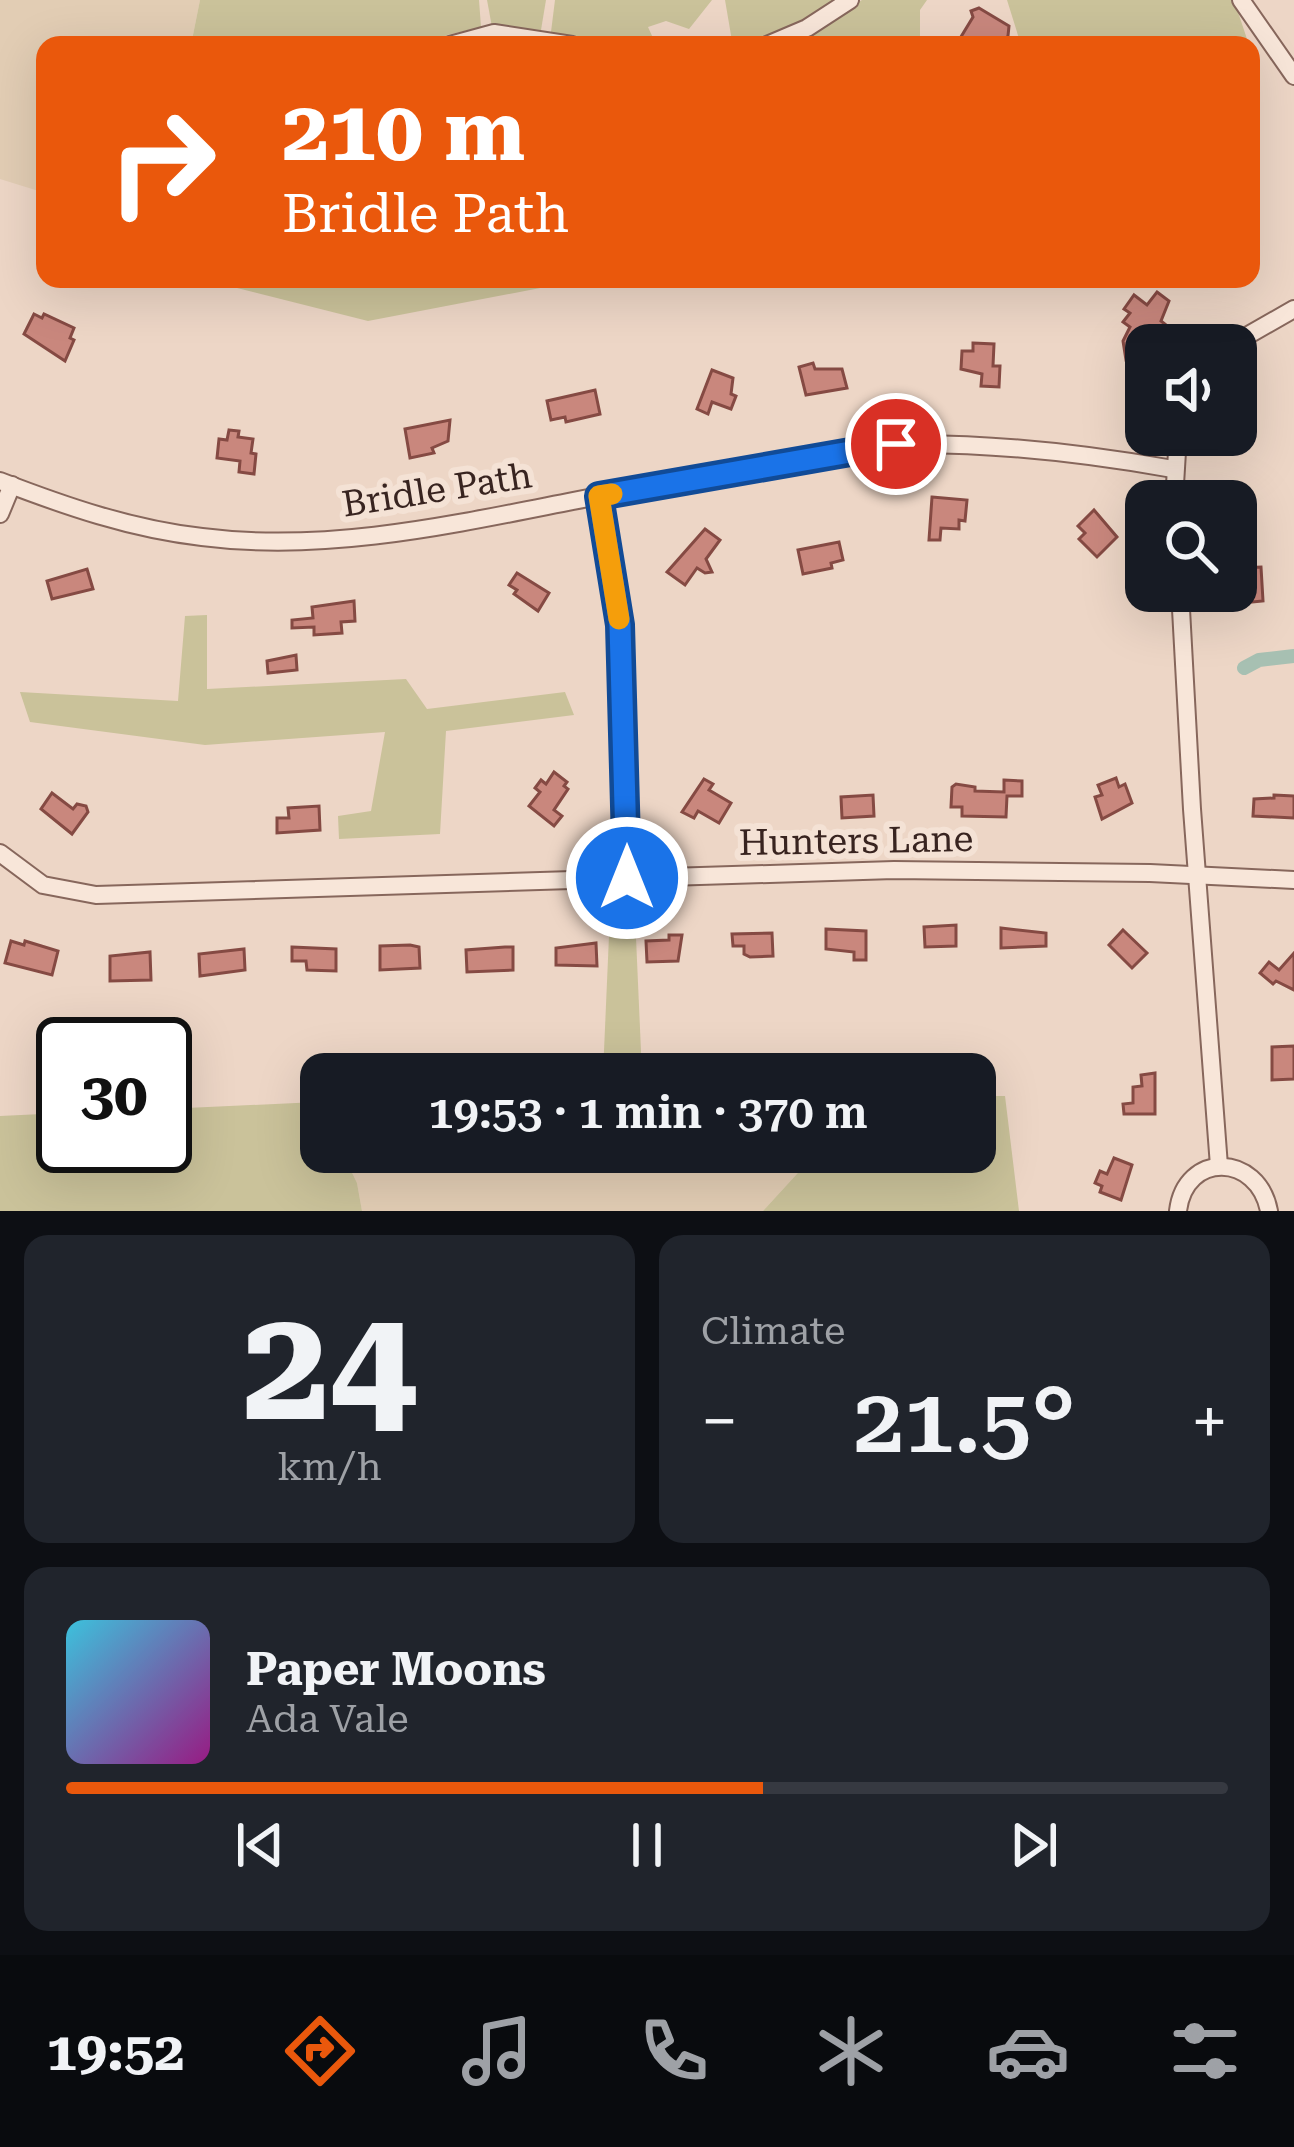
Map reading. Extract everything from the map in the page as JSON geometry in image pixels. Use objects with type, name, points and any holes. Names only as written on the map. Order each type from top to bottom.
[{"type":"street","points":[[788,36],[850,0]]},
{"type":"street","points":[[1241,0],[1294,76]]},
{"type":"street","points":[[483,36],[514,36]]},
{"type":"street","points":[[1257,330],[1294,309]]},
{"type":"street","name":"Bridle Path","points":[[6,483],[131,525],[237,541],[369,536],[446,526],[896,444],[1114,458],[1173,469]]},
{"type":"street","points":[[1173,480],[1175,456]]},
{"type":"street","points":[[0,514],[6,483]]},
{"type":"street","points":[[599,496],[620,625],[627,878]]},
{"type":"street","points":[[1181,612],[1219,1166]]},
{"type":"street","name":"Hunters Lane","points":[[0,853],[43,885],[96,896],[894,870],[1294,880]]},
{"type":"street","points":[[1178,1211],[1188,1183],[1202,1171],[1219,1166],[1253,1176],[1264,1190],[1270,1211]]},
{"type":"shaded area","points":[[0,0],[200,0],[193,36],[36,36],[36,190],[0,179]]},
{"type":"shaded area","points":[[200,0],[479,0],[481,27],[446,36],[193,36]]},
{"type":"shaded area","points":[[487,0],[546,0],[541,30],[492,27]]},
{"type":"shaded area","points":[[555,0],[712,0],[689,29],[666,21],[648,27],[652,36],[554,36]]},
{"type":"shaded area","points":[[725,0],[842,0],[776,36],[731,36]]},
{"type":"shaded area","points":[[862,0],[927,0],[920,10],[920,36],[799,36]]},
{"type":"shaded area","points":[[1007,0],[1234,0],[1246,36],[1018,36]]},
{"type":"shaded area","points":[[237,288],[540,288],[368,321]]},
{"type":"shaded area","points":[[207,615],[207,689],[406,679],[427,709],[565,692],[574,715],[446,731],[440,834],[339,839],[338,816],[371,811],[385,732],[205,745],[30,722],[20,692],[178,701],[185,616]]},
{"type":"shaded area","points":[[611,890],[634,892],[641,1053],[604,1053]]},
{"type":"shaded area","points":[[996,1096],[1005,1096],[1019,1211],[763,1211],[798,1173],[996,1173]]},
{"type":"shaded area","points":[[300,1103],[300,1173],[352,1173],[362,1211],[0,1211],[0,1116],[36,1114],[36,1173],[192,1173],[192,1108]]},
{"type":"shaded area","points":[[352,1173],[798,1173],[763,1211],[362,1211]]},
{"type":"building","points":[[979,8],[1009,26],[1008,36],[961,36],[973,17],[971,11]]},
{"type":"building","points":[[1157,292],[1169,301],[1161,321],[1165,324],[1123,322],[1130,313],[1124,309],[1134,295],[1147,305]]},
{"type":"building","points":[[34,314],[74,328],[65,361],[24,334]]},
{"type":"building","points":[[973,343],[994,344],[999,387],[981,386],[982,374],[961,369],[962,351],[973,351]]},
{"type":"building","points":[[813,363],[815,369],[842,369],[847,388],[806,395],[799,367]]},
{"type":"building","points":[[712,370],[733,378],[731,394],[736,396],[731,409],[712,402],[708,414],[697,409]]},
{"type":"building","points":[[595,390],[600,414],[566,422],[565,417],[551,420],[547,401]]},
{"type":"building","points":[[450,420],[448,441],[432,448],[434,453],[410,458],[405,429]]},
{"type":"building","points":[[229,430],[253,439],[254,474],[239,472],[240,461],[217,458],[219,439],[227,440]]},
{"type":"building","points":[[932,497],[967,500],[965,521],[959,520],[959,529],[941,528],[940,540],[929,540]]},
{"type":"building","points":[[1094,510],[1117,537],[1097,557],[1079,539],[1085,533],[1078,526]]},
{"type":"building","points":[[705,529],[720,540],[706,559],[712,572],[697,568],[685,585],[667,572]]},
{"type":"building","points":[[839,542],[843,560],[831,563],[832,568],[803,574],[798,550]]},
{"type":"building","points":[[1257,567],[1261,567],[1263,601],[1257,602]]},
{"type":"building","points":[[87,569],[93,589],[52,599],[47,581]]},
{"type":"building","points":[[517,573],[549,593],[538,611],[509,585]]},
{"type":"building","points":[[354,601],[355,621],[341,622],[342,633],[314,635],[314,627],[292,628],[292,620],[313,618],[312,607]]},
{"type":"building","points":[[296,655],[297,670],[268,673],[267,661]]},
{"type":"building","points":[[554,772],[567,782],[568,789],[554,810],[562,816],[554,826],[529,806],[540,792],[535,788],[541,780],[546,784]]},
{"type":"building","points":[[1116,778],[1119,787],[1125,784],[1132,803],[1102,819],[1095,797],[1102,795],[1098,785]]},
{"type":"building","points":[[704,779],[713,784],[709,790],[731,803],[719,823],[698,811],[694,818],[682,812]]},
{"type":"building","points":[[1004,780],[1022,781],[1022,796],[1007,796],[1006,817],[962,816],[962,807],[951,807],[956,784],[975,787],[975,791],[1004,792]]},
{"type":"building","points":[[52,793],[73,809],[77,804],[86,806],[88,812],[72,834],[41,809]]},
{"type":"building","points":[[873,795],[874,816],[842,818],[841,797]]},
{"type":"building","points":[[1294,796],[1294,818],[1253,816],[1254,799]]},
{"type":"building","points":[[319,806],[320,830],[277,833],[277,818],[289,818],[288,808]]},
{"type":"building","points":[[956,925],[956,946],[925,947],[924,927]]},
{"type":"building","points":[[1001,928],[1046,933],[1046,946],[1001,948]]},
{"type":"building","points":[[826,929],[866,931],[866,960],[854,960],[854,952],[826,949]]},
{"type":"building","points":[[1123,930],[1147,953],[1132,968],[1109,945]]},
{"type":"building","points":[[772,933],[773,956],[750,957],[744,954],[744,946],[733,946],[732,934]]},
{"type":"building","points":[[669,935],[682,935],[678,961],[647,962],[646,941],[669,940]]},
{"type":"building","points":[[11,941],[58,951],[52,975],[5,963]]},
{"type":"building","points":[[596,943],[597,966],[556,965],[556,948]]},
{"type":"building","points":[[380,946],[419,947],[420,968],[380,970]]},
{"type":"building","points":[[292,947],[336,949],[336,971],[307,970],[306,961],[292,961]]},
{"type":"building","points":[[513,947],[513,970],[467,972],[466,950]]},
{"type":"building","points":[[244,949],[245,970],[200,976],[199,954]]},
{"type":"building","points":[[150,952],[151,980],[110,981],[110,956]]},
{"type":"building","points":[[1294,953],[1294,990],[1276,981],[1273,984],[1260,973],[1269,962],[1279,970]]},
{"type":"building","points":[[1294,1046],[1294,1079],[1272,1080],[1272,1047]]},
{"type":"building","points":[[1155,1073],[1155,1114],[1124,1114],[1123,1104],[1133,1103],[1133,1087],[1142,1086],[1141,1075]]},
{"type":"building","points":[[1114,1158],[1132,1165],[1121,1200],[1100,1192],[1102,1186],[1095,1183],[1100,1171],[1107,1174]]},
{"type":"waterway","points":[[1244,668],[1259,660],[1294,656]]},
{"type":"slow traffic","points":[[612,494],[599,496],[619,619]]},
{"type":"route","points":[[627,878],[620,625],[599,496],[896,444]]}]
